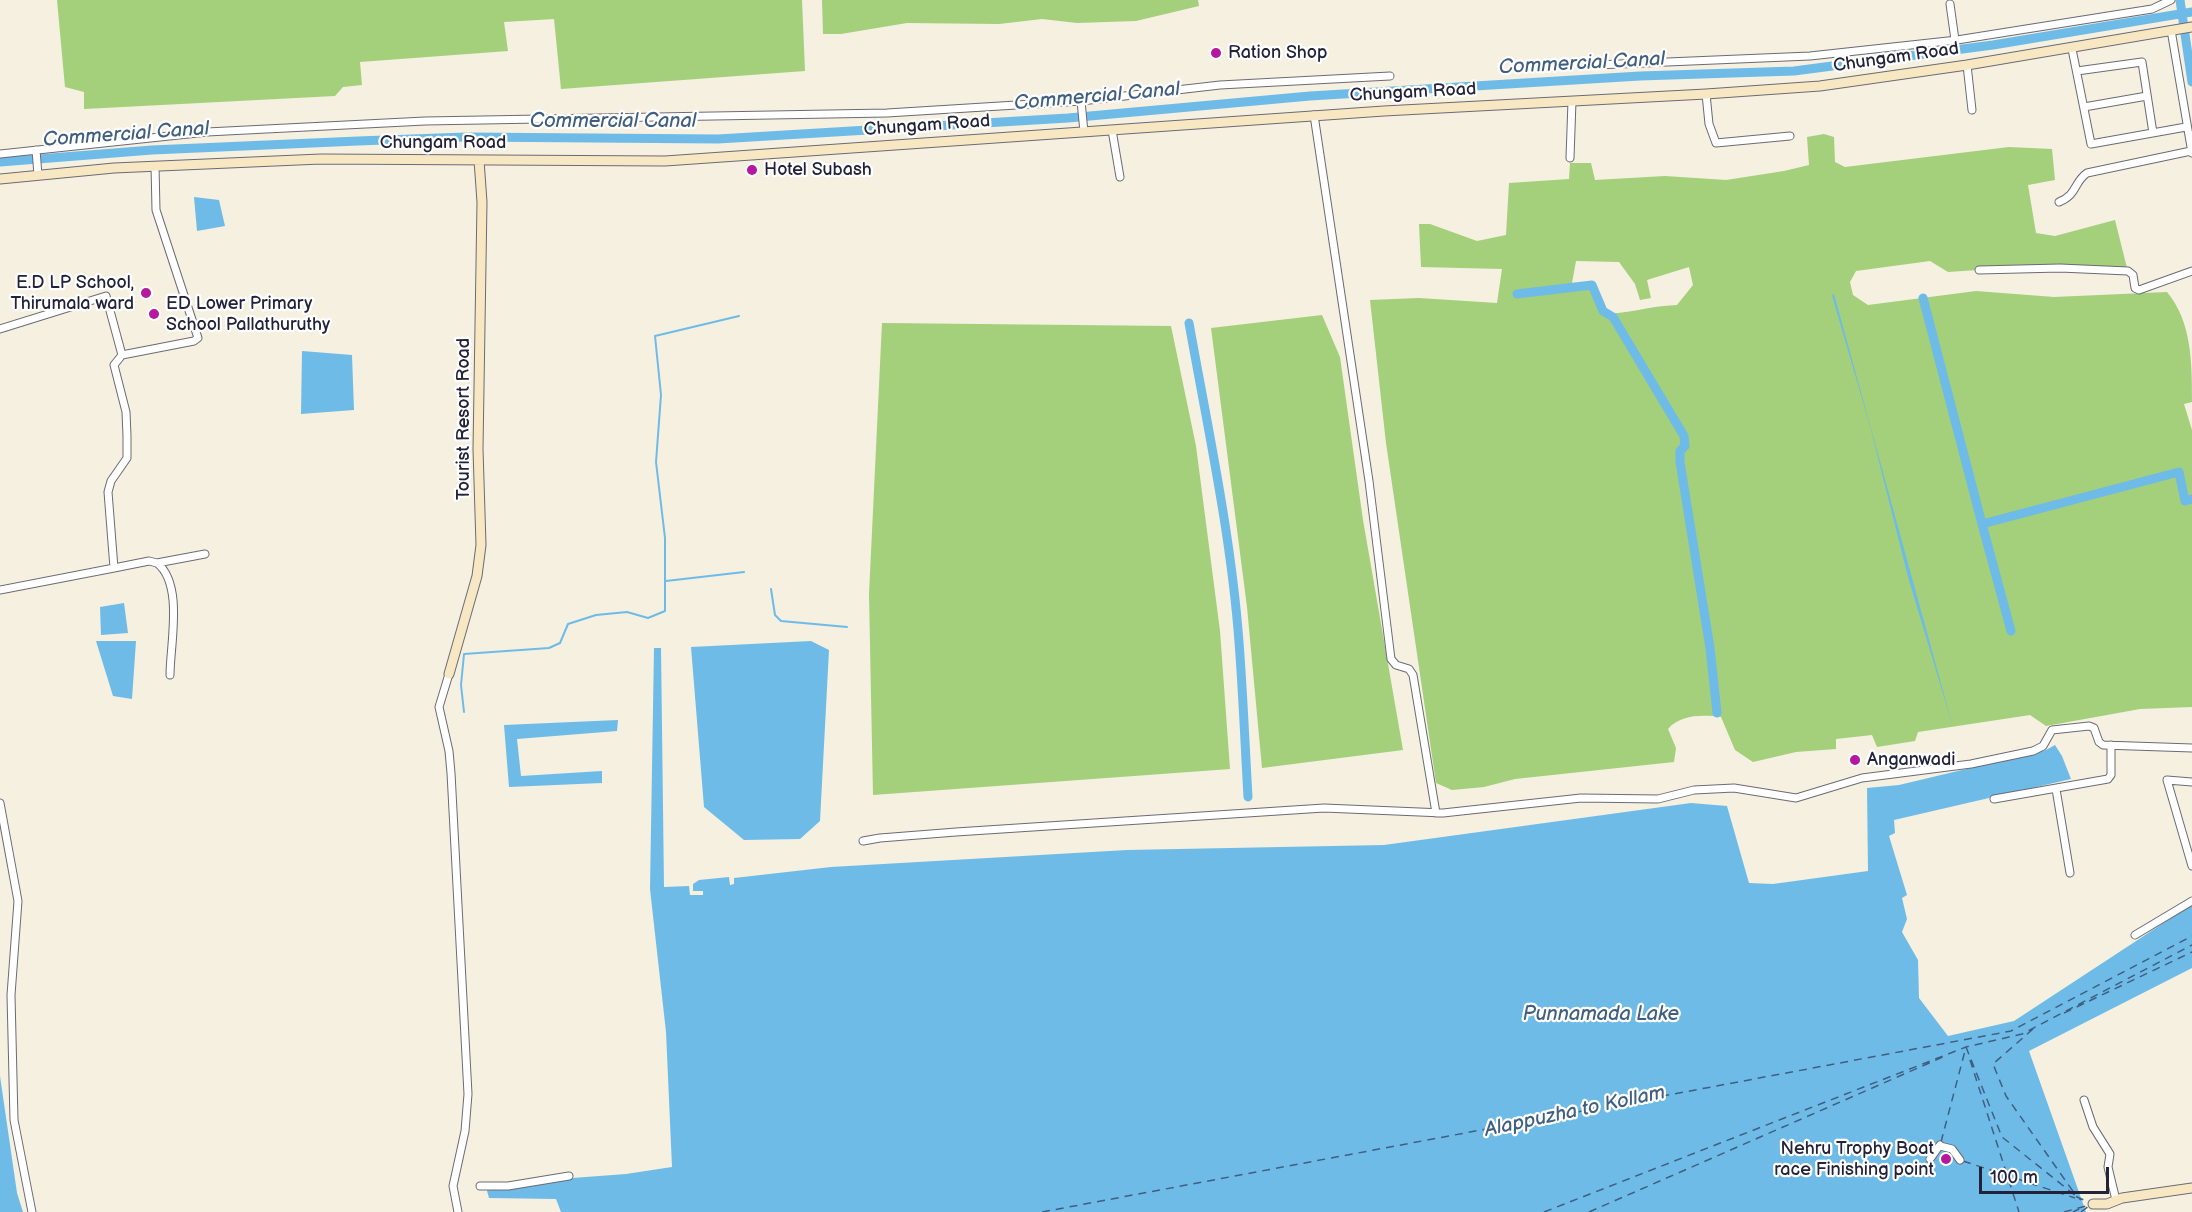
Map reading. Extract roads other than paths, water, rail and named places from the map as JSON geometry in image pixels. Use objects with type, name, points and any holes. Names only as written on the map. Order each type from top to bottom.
[{"type":"main road","name":"Chungam Road","points":[[0,179],[155,166],[321,159],[665,161],[1084,128],[1112,130],[1706,94],[1820,86],[2072,49],[2181,28]]},
{"type":"main road","name":"Tourist Resort Road","points":[[449,674],[477,576],[481,545],[478,449],[482,202],[479,160]]},
{"type":"main road","points":[[2094,1204],[2107,1204],[2116,1200],[2192,1188]]},
{"type":"street","points":[[1596,65],[1810,56],[1955,40],[2152,9],[2171,0]]},
{"type":"street","points":[[1950,4],[1955,40]]},
{"type":"street","points":[[2059,202],[2073,194],[2087,173],[2192,152],[2186,127],[2181,28]]},
{"type":"street","points":[[2072,49],[2091,144],[2186,127]]},
{"type":"street","points":[[2077,71],[2142,62],[2153,133]]},
{"type":"street","points":[[1967,65],[1972,110]]},
{"type":"street","points":[[0,154],[166,134],[425,121],[887,113],[1081,103],[1220,85],[1390,76]]},
{"type":"street","points":[[1706,94],[1709,124],[1716,143],[1790,136]]},
{"type":"street","points":[[2084,107],[2147,96]]},
{"type":"street","points":[[1570,158],[1572,101]]},
{"type":"street","points":[[1081,103],[1084,128]]},
{"type":"street","points":[[1314,116],[1369,481],[1391,658],[1396,665],[1409,669],[1413,675],[1436,813]]},
{"type":"street","points":[[1112,130],[1120,177]]},
{"type":"street","points":[[36,150],[38,175]]},
{"type":"street","points":[[114,568],[108,492],[111,481],[127,458],[126,412],[114,365],[122,355],[194,341],[198,338],[156,210],[155,166]]},
{"type":"street","points":[[1979,270],[2060,268],[2128,271],[2133,275],[2135,288],[2139,290],[2192,271]]},
{"type":"street","points":[[0,329],[106,296],[122,355]]},
{"type":"street","points":[[0,590],[149,561],[157,563],[206,554]]},
{"type":"street","points":[[157,563],[165,572],[175,611],[170,675]]},
{"type":"street","points":[[449,674],[439,707],[449,751],[451,773],[468,1094],[465,1131],[453,1186],[458,1212]]},
{"type":"street","points":[[863,842],[880,838],[956,832],[1324,808],[1436,813],[1581,798],[1658,799],[1694,790],[1734,788],[1796,798],[1862,778],[1971,764],[2032,751],[2043,746],[2048,734],[2058,728],[2092,726],[2101,744],[2192,748]]},
{"type":"street","points":[[1994,799],[2110,777],[2111,745]]},
{"type":"street","points":[[2192,782],[2167,780],[2192,866]]},
{"type":"street","points":[[2056,789],[2070,873]]},
{"type":"street","points":[[0,803],[18,901],[11,995],[14,1120],[32,1212]]},
{"type":"street","points":[[2135,935],[2192,901]]},
{"type":"street","points":[[2084,1100],[2093,1127],[2110,1154],[2108,1167],[2116,1200]]},
{"type":"street","points":[[1930,1159],[1940,1146],[1952,1149],[1960,1160]]},
{"type":"street","points":[[480,1186],[508,1186],[569,1176]]},
{"type":"water","points":[[194,197],[219,200],[225,226],[197,231]]},
{"type":"water","points":[[1834,294],[1953,727],[1908,577],[1870,426],[1832,295]]},
{"type":"water","points":[[302,351],[352,355],[354,410],[301,414]]},
{"type":"water","points":[[124,603],[128,633],[101,635],[100,607]]},
{"type":"water","points":[[96,641],[136,641],[132,699],[113,696]]},
{"type":"water","points":[[811,641],[829,650],[820,821],[800,839],[744,840],[704,807],[691,647]]},
{"type":"water","name":"Punnamada Lake","points":[[654,648],[661,648],[664,887],[689,886],[690,895],[703,895],[703,891],[693,891],[693,884],[699,880],[729,877],[730,885],[734,884],[734,878],[831,867],[1127,850],[1384,845],[1691,803],[1727,806],[1749,883],[1773,884],[1868,871],[1867,788],[1899,785],[2046,750],[2055,745],[2071,779],[1894,820],[1895,833],[1889,836],[1907,895],[1902,898],[1907,919],[1902,932],[1918,960],[1919,998],[1948,1036],[2014,1021],[2188,907],[2192,901],[2192,968],[2029,1051],[2086,1212],[561,1212],[556,1199],[489,1198],[487,1191],[492,1184],[626,1174],[672,1167],[666,1032],[650,889]]},
{"type":"water","points":[[618,720],[617,731],[517,739],[521,776],[602,771],[602,783],[509,787],[504,725]]},
{"type":"water","points":[[0,1076],[17,1193],[23,1212],[0,1212]]},
{"type":"waterway","points":[[2180,0],[2192,82]]},
{"type":"waterway","name":"Commercial Canal","points":[[0,162],[152,150],[466,137],[718,139],[1068,118],[1310,96],[1640,76],[1794,71],[1993,45],[2192,12]]},
{"type":"waterway","points":[[1517,294],[1592,285],[1603,311],[1613,317],[1684,436],[1685,446],[1680,451],[1680,462],[1710,648],[1717,713]]},
{"type":"waterway","points":[[1923,298],[1982,524]]},
{"type":"waterway","points":[[464,712],[461,685],[464,654],[549,648],[560,643],[568,624],[596,615],[627,612],[648,618],[665,611],[665,538],[656,462],[661,395],[655,336],[739,316]]},
{"type":"waterway","points":[[1189,323],[1218,482],[1235,602],[1248,797]]},
{"type":"waterway","points":[[2011,631],[1982,524],[2179,472],[2185,501],[2192,499]]},
{"type":"waterway","points":[[666,581],[744,572]]},
{"type":"waterway","points":[[771,589],[775,615],[781,621],[847,627]]},
{"type":"place","name":"Ration Shop","points":[[1216,53]]},
{"type":"place","name":"Hotel Subash","points":[[752,170]]},
{"type":"place","name":"E.D LP School, Thirumala ward","points":[[146,293]]},
{"type":"place","name":"ED Lower Primary School Pallathuruthy","points":[[154,314]]},
{"type":"place","name":"Anganwadi","points":[[1855,760]]},
{"type":"place","name":"Nehru Trophy Boat race Finishing point","points":[[1946,1159]]},
{"type":"water label","name":"Alappuzha to Kollam","points":[[1575,1112]]}]
